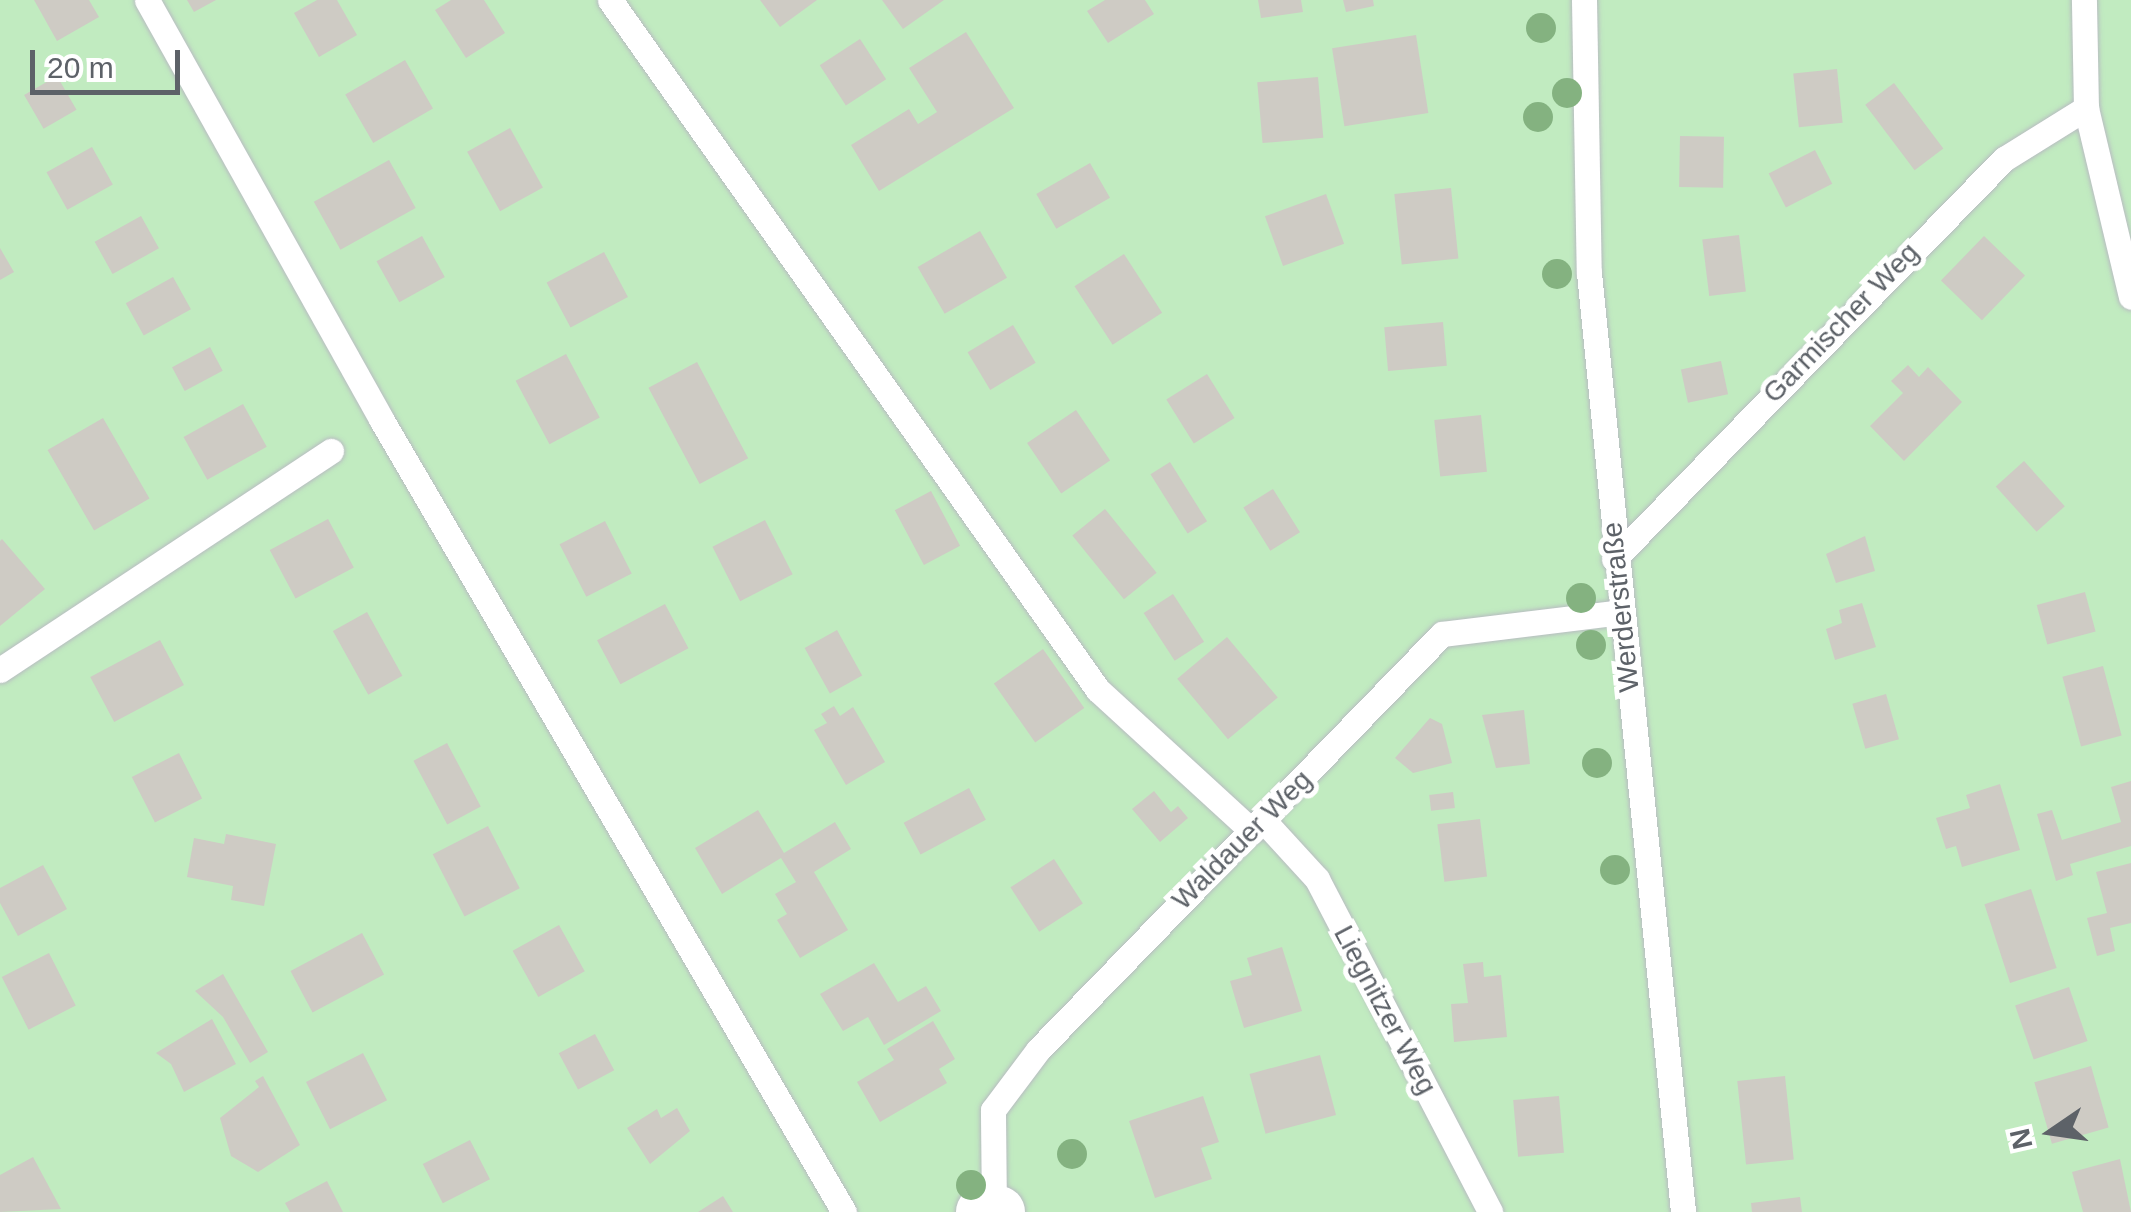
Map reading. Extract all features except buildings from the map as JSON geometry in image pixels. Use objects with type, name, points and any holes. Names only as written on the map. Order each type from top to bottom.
[{"type":"street","points":[[982,1212],[997,1212]]},
{"type":"lane","points":[[147,0],[380,419],[844,1212]]},
{"type":"lane","name":"Liegnitzer Weg","points":[[610,0],[1098,690],[1317,879],[1490,1212]]},
{"type":"lane","name":"Werderstraße","points":[[1584,0],[1589,273],[1614,558],[1683,1212]]},
{"type":"lane","points":[[2084,0],[2086,108],[2131,297]]},
{"type":"lane","name":"Garmischer Weg","points":[[1614,558],[1992,172],[2086,108]]},
{"type":"lane","points":[[0,670],[331,452]]},
{"type":"lane","name":"Waldauer Weg","points":[[997,1212],[994,1110],[1038,1050],[1442,634],[1621,612]]},
{"type":"green space","points":[[0,0],[2131,0],[2131,1212],[0,1212]]}]
